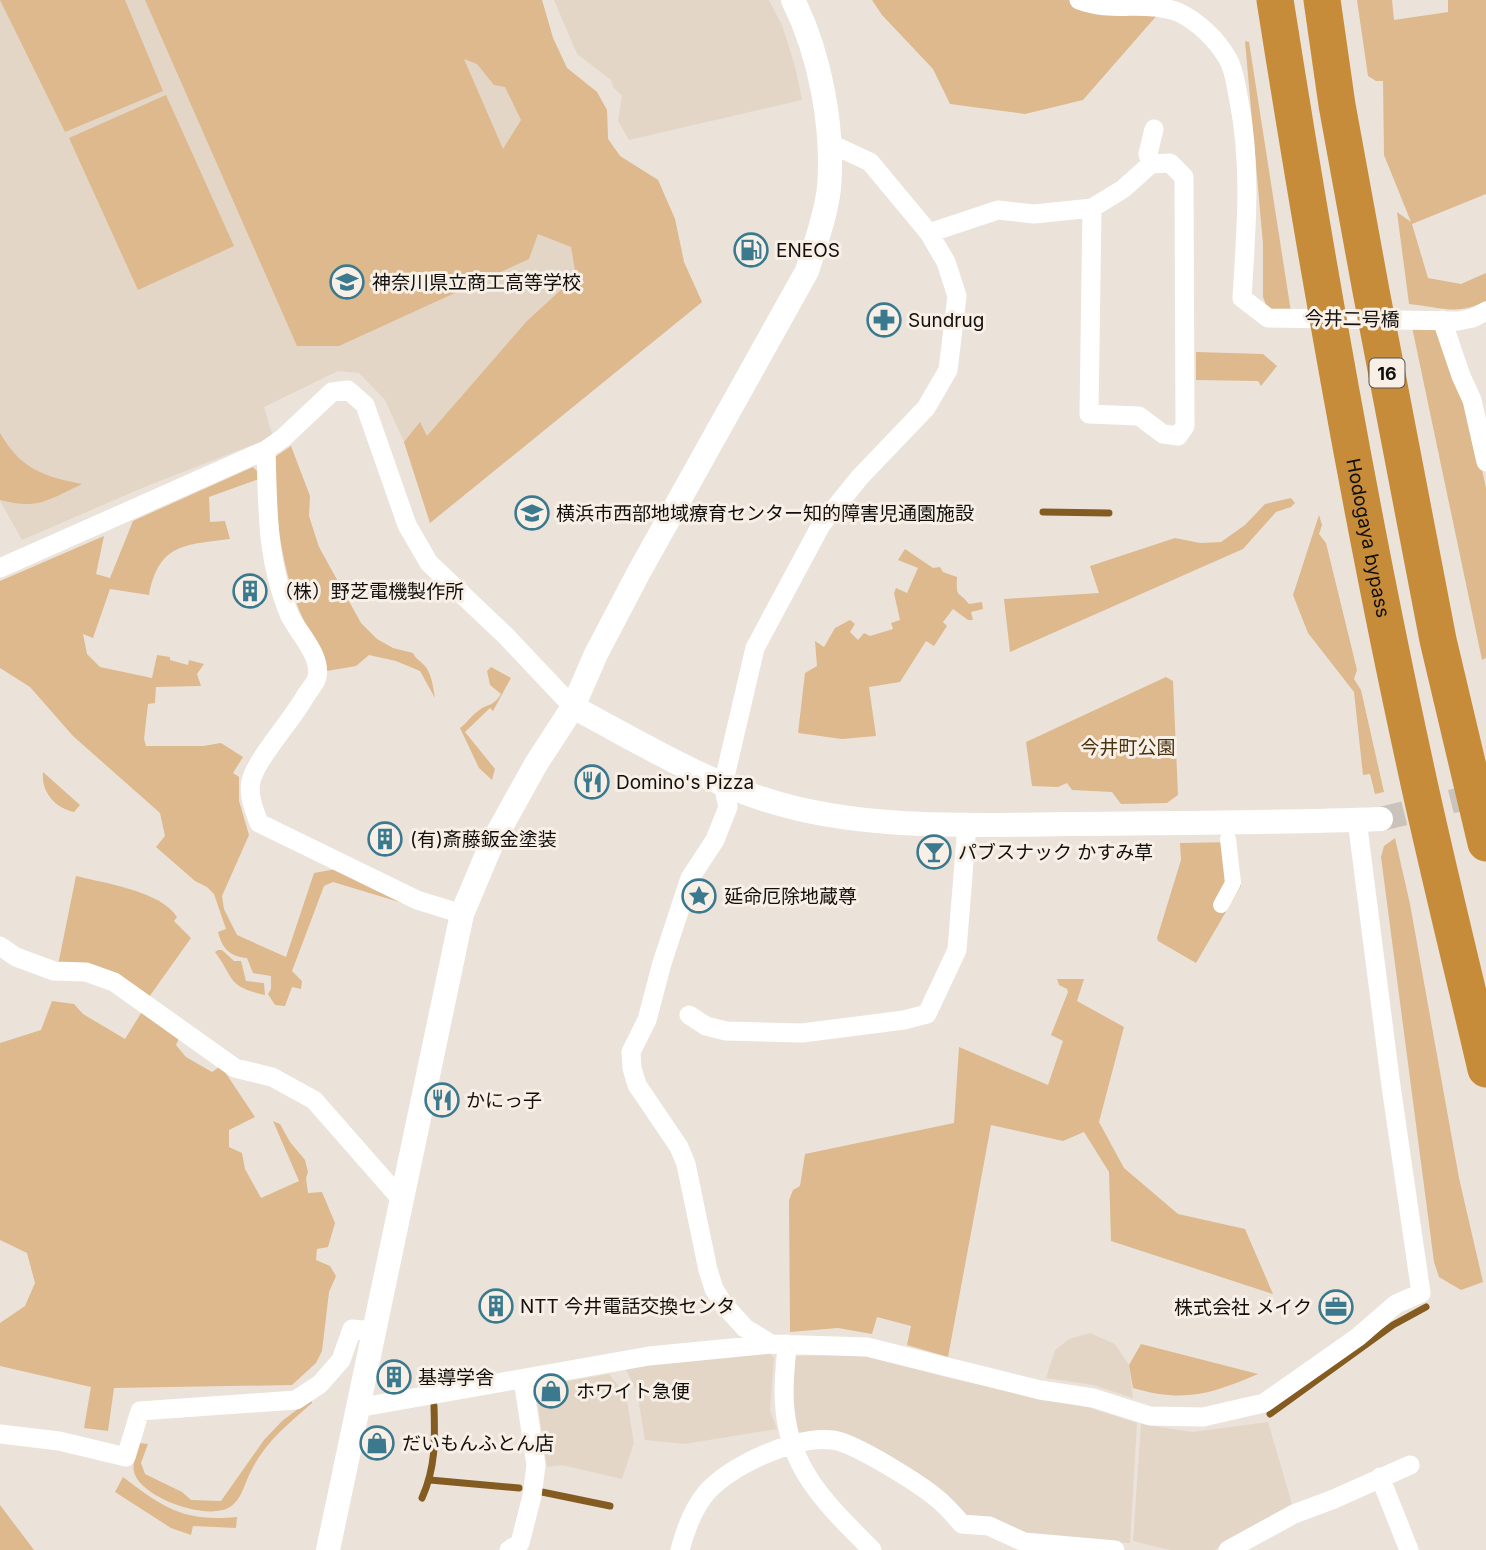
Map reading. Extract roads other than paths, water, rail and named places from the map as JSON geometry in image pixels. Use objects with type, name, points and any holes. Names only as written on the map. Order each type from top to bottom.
[{"type":"highway","name":"Hodogaya bypass","points":[[1275,0],[1327,318],[1368,535],[1414,761],[1486,1069]]},
{"type":"highway","name":"16","points":[[1322,0],[1337,105],[1438,640],[1484,832]]},
{"type":"street","points":[[328,1550],[462,914],[491,845],[536,764],[573,707],[596,654],[639,572],[807,271],[829,189],[829,143],[817,58],[793,0]]},
{"type":"street","name":"今井二号橋","points":[[1079,0],[1106,6],[1162,5],[1180,13],[1212,36],[1229,61],[1247,155],[1248,200],[1242,298],[1268,318],[1458,321],[1473,318],[1486,311]]},
{"type":"street","points":[[1151,164],[1148,153],[1154,129]]},
{"type":"street","points":[[779,1344],[746,1328],[724,1305],[714,1289],[686,1164],[679,1146],[637,1086],[631,1052],[647,1020],[662,962],[690,878],[715,839],[728,807],[723,785],[755,648],[821,525],[860,477],[926,408],[948,370],[957,296],[946,262],[929,233],[870,162],[829,143]]},
{"type":"street","points":[[929,233],[998,210],[1034,215],[1092,208],[1123,189],[1151,164],[1170,163],[1184,177],[1185,426],[1178,436],[1163,434],[1139,416],[1089,414],[1092,208]]},
{"type":"street","points":[[1439,320],[1472,400],[1486,462]]},
{"type":"street","points":[[0,568],[266,450],[283,438],[332,392],[348,390],[365,405],[407,525],[429,563],[505,635],[573,707],[723,785],[797,809],[853,819],[967,825],[1191,825],[1369,819],[1391,1086],[1421,1293],[1396,1304],[1358,1337],[1264,1403],[1203,1417],[1150,1416],[1093,1398],[1040,1390],[867,1347],[779,1344],[649,1356],[357,1408]]},
{"type":"street","points":[[266,450],[273,568],[290,615],[316,663],[317,677],[251,782],[252,804],[259,823],[418,901],[462,914]]},
{"type":"street","points":[[689,1015],[706,1026],[726,1031],[802,1033],[904,1020],[927,1014],[957,950],[967,825]]},
{"type":"street","points":[[1220,905],[1233,883],[1227,839]]},
{"type":"street","points":[[0,946],[16,957],[54,971],[86,972],[114,982],[234,1068],[272,1077],[314,1100],[401,1199]]},
{"type":"street","points":[[0,1434],[59,1441],[126,1457],[140,1411],[296,1400],[320,1384],[341,1360],[352,1329],[374,1331]]},
{"type":"street","points":[[779,1344],[784,1408],[791,1445],[803,1471],[822,1499],[872,1550]]},
{"type":"street","points":[[509,1550],[520,1543],[537,1465],[523,1379]]},
{"type":"street","points":[[680,1550],[685,1532],[706,1494],[729,1473],[791,1445],[832,1440],[856,1446],[939,1499],[962,1524],[989,1526],[1024,1542],[1115,1550]]},
{"type":"street","points":[[1228,1550],[1294,1514],[1410,1465]]},
{"type":"street","points":[[1380,1477],[1409,1550]]},
{"type":"waterway","points":[[1043,512],[1109,513]]},
{"type":"waterway","points":[[1270,1414],[1393,1325],[1426,1307]]},
{"type":"waterway","points":[[422,1498],[432,1464],[434,1406]]},
{"type":"waterway","points":[[430,1480],[519,1488]]},
{"type":"waterway","points":[[542,1492],[610,1506]]},
{"type":"tunnel","points":[[1381,819],[1486,793]]},
{"type":"place","name":"ENEOS","points":[[751,250]]},
{"type":"place","name":"神奈川県立商工高等学校","points":[[347,282]]},
{"type":"place","name":"Sundrug","points":[[884,320]]},
{"type":"place","name":"横浜市西部地域療育センター知的障害児通園施設","points":[[532,513]]},
{"type":"place","name":"（株）野芝電機製作所","points":[[250,591]]},
{"type":"place","name":"Domino's Pizza","points":[[592,782]]},
{"type":"place","name":"(有)斎藤鈑金塗装","points":[[385,839]]},
{"type":"place","name":"パブスナック かすみ草","points":[[934,852]]},
{"type":"place","name":"延命厄除地蔵尊","points":[[699,896]]},
{"type":"place","name":"かにっ子","points":[[442,1100]]},
{"type":"place","name":"NTT 今井電話交換センタ","points":[[496,1306]]},
{"type":"place","name":"株式会社 メイク","points":[[1336,1307]]},
{"type":"place","name":"基導学舎","points":[[394,1377]]},
{"type":"place","name":"ホワイト急便","points":[[551,1391]]},
{"type":"place","name":"だいもんふとん店","points":[[377,1443]]},
{"type":"park label","name":"今井町公園","points":[[1128,747]]}]
